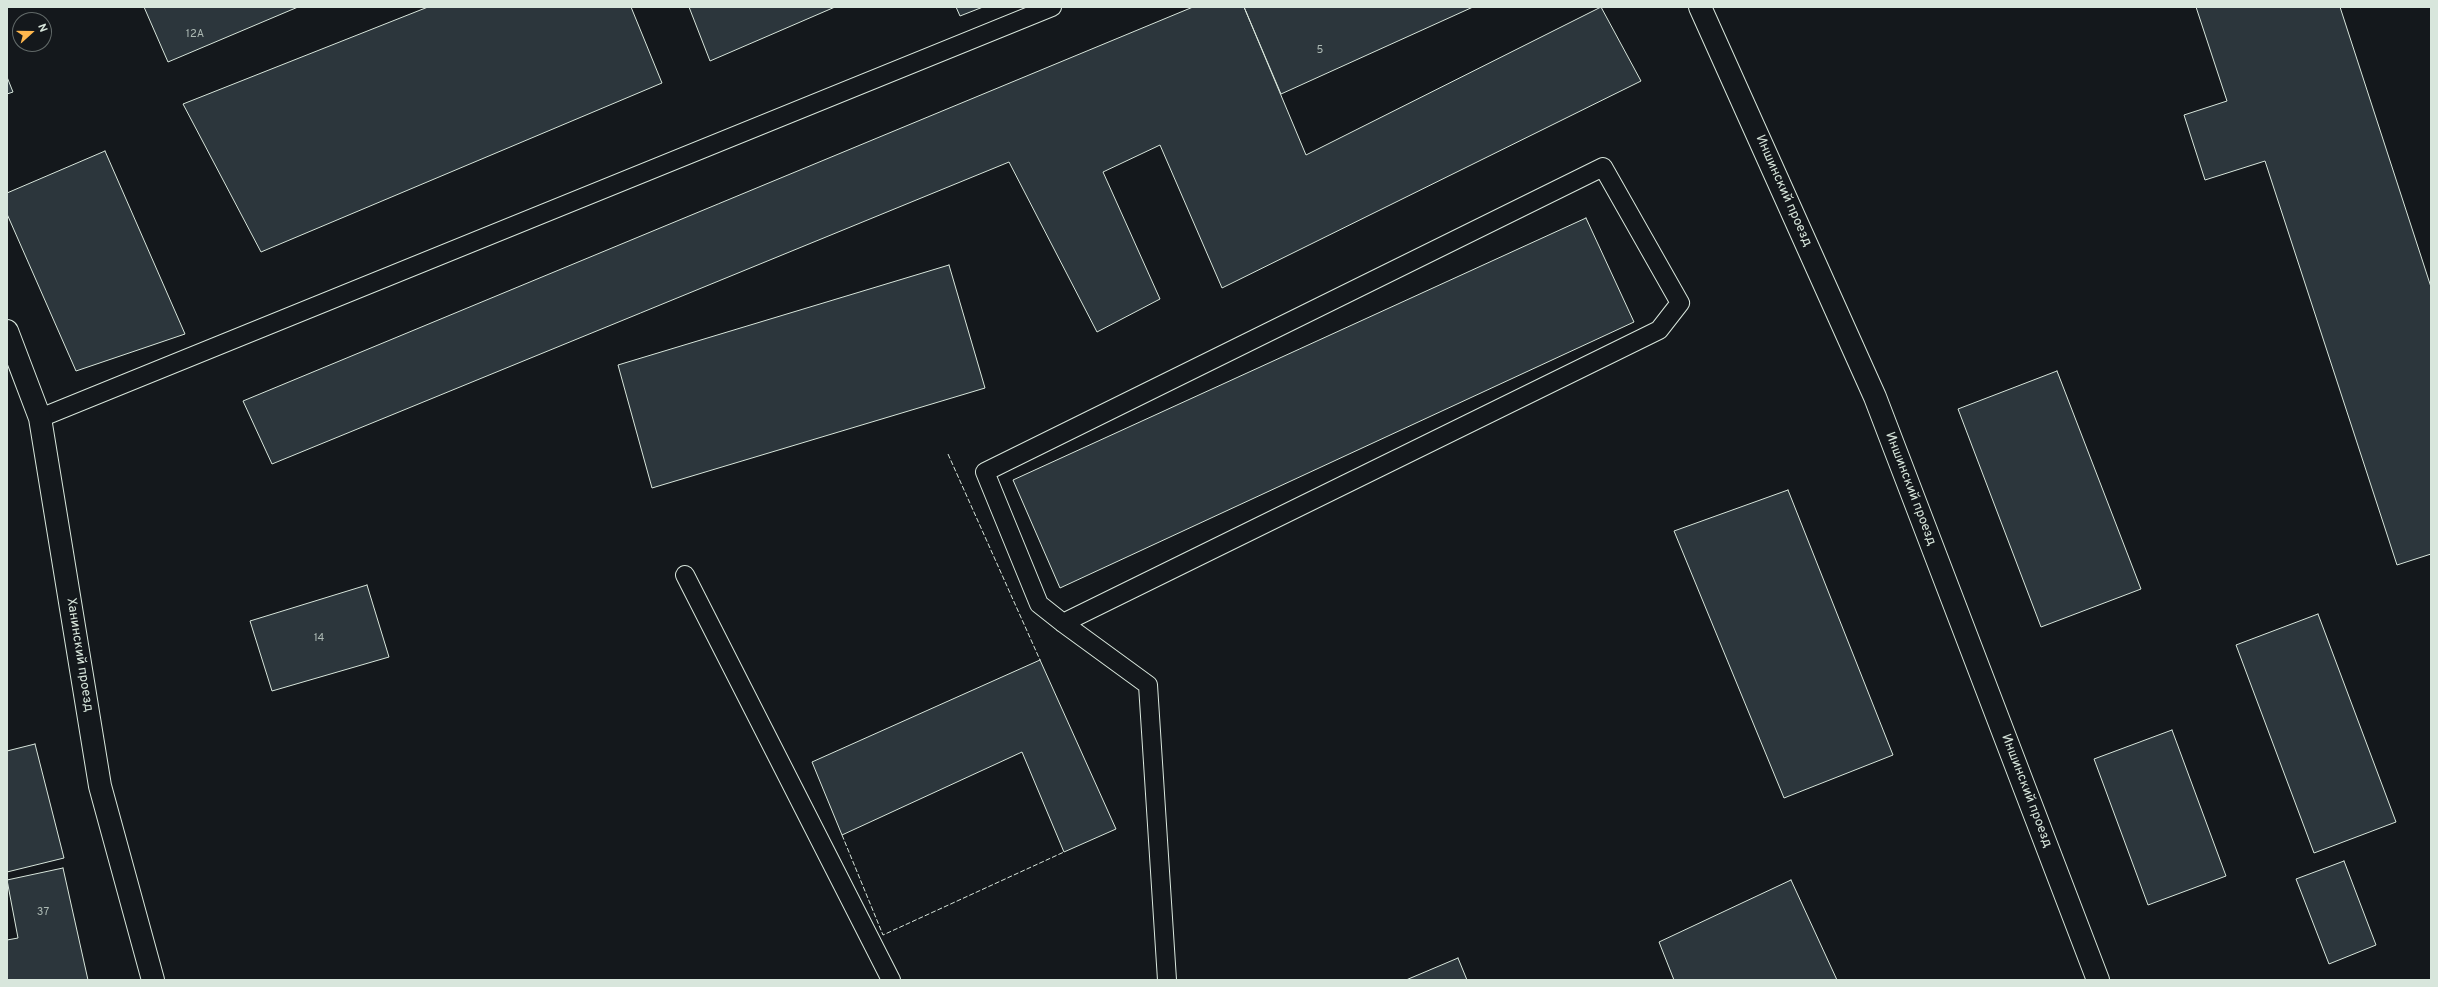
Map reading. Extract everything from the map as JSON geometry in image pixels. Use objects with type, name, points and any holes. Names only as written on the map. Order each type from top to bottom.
[{"type":"street","name":"Иншинский проезд","points":[[1700,7],[1875,397],[2098,980]]},
{"type":"street","name":"Ханинский проезд","points":[[7,331],[40,418],[100,786],[153,980]]},
{"type":"lane","points":[[40,418],[1052,7]]},
{"type":"lane","points":[[1063,623],[1659,330],[1680,303],[1603,167],[985,472],[1039,604],[1063,623],[1148,685],[1167,980]]},
{"type":"lane","points":[[685,575],[891,980]]},
{"type":"building","points":[[144,7],[298,7],[168,62]]},
{"type":"building","points":[[428,7],[631,7],[662,83],[261,252],[183,104]]},
{"type":"building","points":[[689,7],[835,7],[710,61]]},
{"type":"building","points":[[956,7],[983,7],[960,16]]},
{"type":"building","points":[[1193,7],[1244,7],[1306,155],[1601,7],[1641,81],[1222,288],[1160,145],[1103,172],[1160,299],[1097,332],[1009,162],[272,464],[243,401]]},
{"type":"building","points":[[1244,7],[1473,7],[1281,94]]},
{"type":"building","points":[[2196,7],[2340,7],[2431,287],[2431,554],[2397,565],[2265,161],[2205,180],[2184,115],[2227,101]]},
{"type":"building","points":[[7,77],[13,92],[7,94]]},
{"type":"building","points":[[105,151],[185,334],[76,371],[7,214],[7,193]]},
{"type":"building","points":[[1586,218],[1634,322],[1060,588],[1013,480]]},
{"type":"building","points":[[949,265],[985,388],[652,488],[618,365]]},
{"type":"building","points":[[2057,371],[2141,589],[2041,627],[1958,409]]},
{"type":"building","points":[[1788,490],[1893,755],[1784,798],[1674,531]]},
{"type":"building","points":[[367,585],[389,657],[272,691],[250,621]]},
{"type":"building","points":[[2318,614],[2396,822],[2314,853],[2236,645]]},
{"type":"building","points":[[1040,660],[1116,829],[1064,852],[1022,752],[842,835],[812,762]]},
{"type":"building","points":[[2172,730],[2226,876],[2148,905],[2094,759]]},
{"type":"building","points":[[35,744],[64,858],[7,872],[7,751]]},
{"type":"building","points":[[2344,861],[2376,945],[2329,964],[2296,879]]},
{"type":"building","points":[[63,868],[88,980],[7,980],[7,940],[18,938],[7,880]]},
{"type":"building","points":[[1791,880],[1837,980],[1674,980],[1659,942]]},
{"type":"building","points":[[1458,958],[1467,980],[1406,980]]},
{"type":"fence","points":[[948,454],[1040,660]]},
{"type":"fence","points":[[842,835],[883,935],[1064,852]]}]
